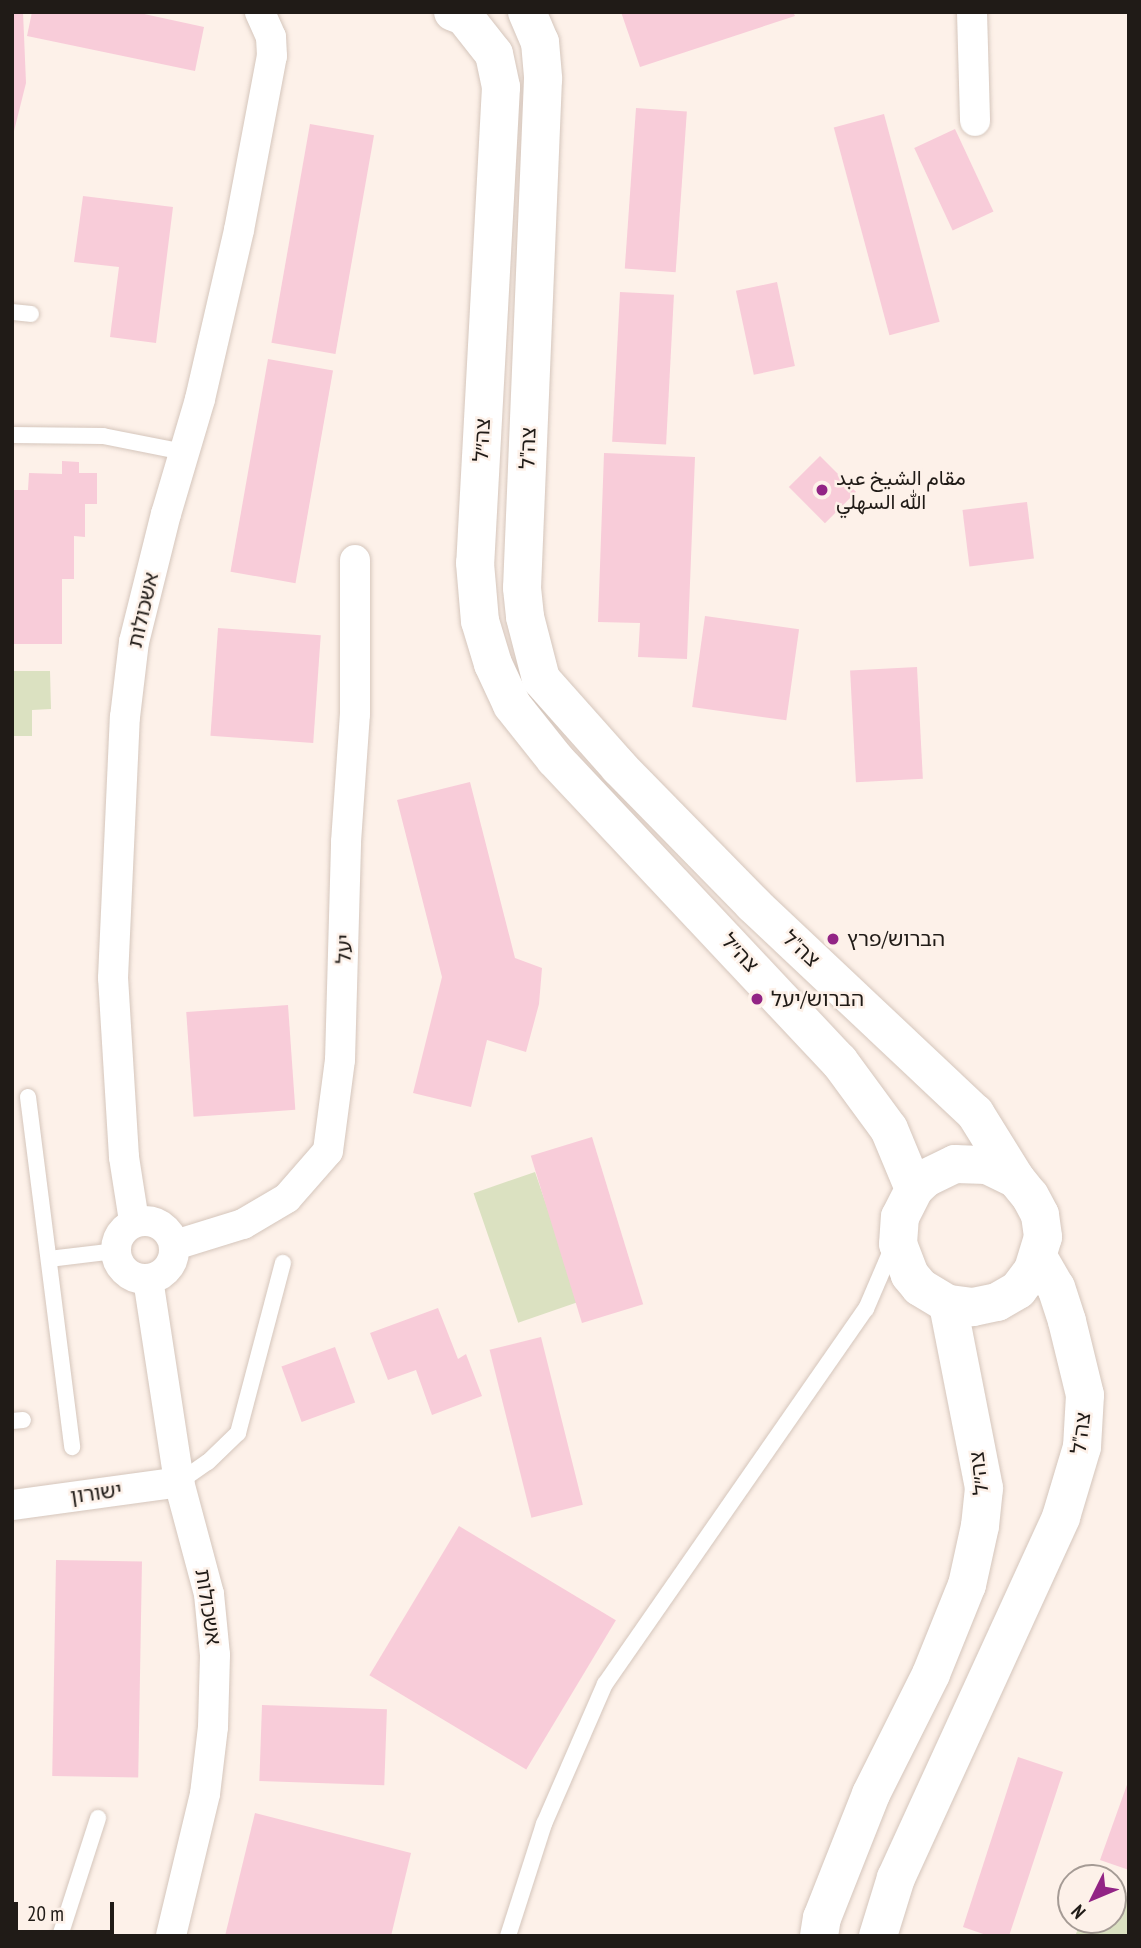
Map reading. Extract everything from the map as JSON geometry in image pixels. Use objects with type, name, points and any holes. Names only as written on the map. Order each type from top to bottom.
[{"type":"main road","name":"צה״ל","points":[[472,19],[494,54],[501,88],[475,563],[480,621],[493,664],[512,705],[555,759],[839,1060],[889,1129],[914,1189]]},
{"type":"main road","name":"צה\"ל","points":[[537,22],[543,79],[522,587],[525,617],[541,679],[619,767],[753,904],[975,1113],[1040,1215],[1043,1237],[1039,1259],[1056,1288],[1085,1395],[1082,1447],[1061,1517],[896,1878],[878,1936]]},
{"type":"main road","points":[[898,1228],[903,1208],[914,1189],[926,1178],[955,1164],[987,1165],[1016,1179]]},
{"type":"main road","name":"צה״ל","points":[[818,1936],[822,1918],[871,1794],[932,1674],[967,1585],[985,1488],[934,1296],[903,1260],[898,1228]]},
{"type":"main road","points":[[934,1296],[973,1307],[1008,1297],[1026,1281],[1039,1259]]},
{"type":"street","name":"אשכולות","points":[[134,1221],[124,1157],[113,978],[120,778],[134,642],[239,230],[272,56],[271,37],[260,12]]},
{"type":"street","points":[[972,12],[975,121]]},
{"type":"street","name":"יעל","points":[[174,1245],[243,1224],[287,1198],[328,1150],[340,1060],[346,842],[355,714],[355,561]]},
{"type":"street","points":[[134,1221],[157,1223],[165,1228],[174,1245],[174,1255],[165,1272],[148,1279],[130,1275],[117,1261],[115,1251],[121,1232],[134,1221]]},
{"type":"street","name":"אשכולות","points":[[148,1279],[179,1482],[209,1594],[215,1655],[213,1727],[205,1794],[171,1936]]},
{"type":"street","name":"ישורון","points":[[12,1505],[179,1482]]},
{"type":"lane","points":[[12,312],[31,314]]},
{"type":"lane","points":[[12,435],[103,436],[184,452]]},
{"type":"lane","points":[[29,1097],[72,1447]]},
{"type":"lane","points":[[508,1936],[544,1824],[606,1684],[866,1310],[888,1263],[898,1228]]},
{"type":"lane","points":[[48,1259],[115,1251]]},
{"type":"lane","points":[[179,1482],[208,1462],[238,1433],[283,1263]]},
{"type":"lane","points":[[877,1283],[887,1278],[900,1278],[934,1296]]},
{"type":"lane","points":[[60,1936],[98,1818]]},
{"type":"green space","points":[[12,671],[50,671],[51,709],[32,710],[32,736],[12,736]]},
{"type":"green space","points":[[535,1172],[580,1302],[518,1323],[474,1193]]},
{"type":"green space","points":[[1127,1896],[1129,1897],[1129,1936],[1075,1936],[1127,1934]]},
{"type":"building","points":[[12,12],[23,12],[26,83],[13,135]]},
{"type":"building","points":[[32,12],[135,12],[204,27],[195,71],[27,36]]},
{"type":"building","points":[[621,12],[793,12],[795,16],[640,67]]},
{"type":"building","points":[[636,108],[687,112],[676,272],[625,269]]},
{"type":"building","points":[[884,114],[940,322],[889,335],[834,127]]},
{"type":"building","points":[[310,124],[374,135],[335,354],[271,343]]},
{"type":"building","points":[[955,129],[993,211],[953,230],[914,148]]},
{"type":"building","points":[[83,196],[173,207],[156,343],[110,337],[119,267],[74,262]]},
{"type":"building","points":[[777,282],[795,366],[754,375],[736,291]]},
{"type":"building","points":[[620,292],[674,295],[666,445],[612,442]]},
{"type":"building","points":[[268,359],[333,370],[295,583],[230,572]]},
{"type":"building","points":[[604,453],[695,457],[687,659],[638,657],[640,623],[598,622]]},
{"type":"building","name":"مقام الشيخ عبد الله السهلي","points":[[820,456],[856,492],[825,523],[789,487]]},
{"type":"building","points":[[62,461],[79,462],[79,473],[97,473],[97,504],[85,504],[85,537],[74,536],[74,579],[62,579],[62,644],[12,644],[12,490],[28,490],[29,473],[62,474]]},
{"type":"building","points":[[1027,502],[1034,559],[969,566],[962,510]]},
{"type":"building","points":[[705,616],[799,629],[786,720],[692,707]]},
{"type":"building","points":[[218,628],[321,635],[313,743],[210,736]]},
{"type":"building","points":[[917,667],[923,779],[856,782],[850,671]]},
{"type":"building","points":[[470,782],[515,958],[542,968],[539,1004],[526,1052],[487,1040],[471,1107],[413,1093],[442,977],[397,800]]},
{"type":"building","points":[[288,1005],[295,1110],[194,1117],[186,1012]]},
{"type":"building","points":[[592,1137],[643,1304],[582,1323],[531,1156]]},
{"type":"building","points":[[438,1308],[458,1359],[466,1354],[482,1396],[432,1415],[416,1370],[388,1380],[370,1333]]},
{"type":"building","points":[[541,1337],[583,1505],[531,1518],[490,1350]]},
{"type":"building","points":[[335,1347],[355,1402],[302,1422],[281,1366]]},
{"type":"building","points":[[459,1526],[616,1620],[526,1769],[369,1675]]},
{"type":"building","points":[[56,1560],[142,1562],[138,1777],[52,1776]]},
{"type":"building","points":[[262,1705],[387,1709],[384,1785],[259,1781]]},
{"type":"building","points":[[1018,1757],[1063,1772],[1009,1936],[989,1936],[963,1927]]},
{"type":"building","points":[[1129,1782],[1129,1870],[1127,1864],[1112,1864],[1100,1860]]},
{"type":"building","points":[[255,1813],[411,1853],[391,1936],[225,1936]]},
{"type":"place","name":"مقام الشيخ عبد الله السهلي","points":[[822,490]]},
{"type":"place","name":"הברוש/פרץ","points":[[833,939]]},
{"type":"place","name":"הברוש/יעל","points":[[757,999]]}]
